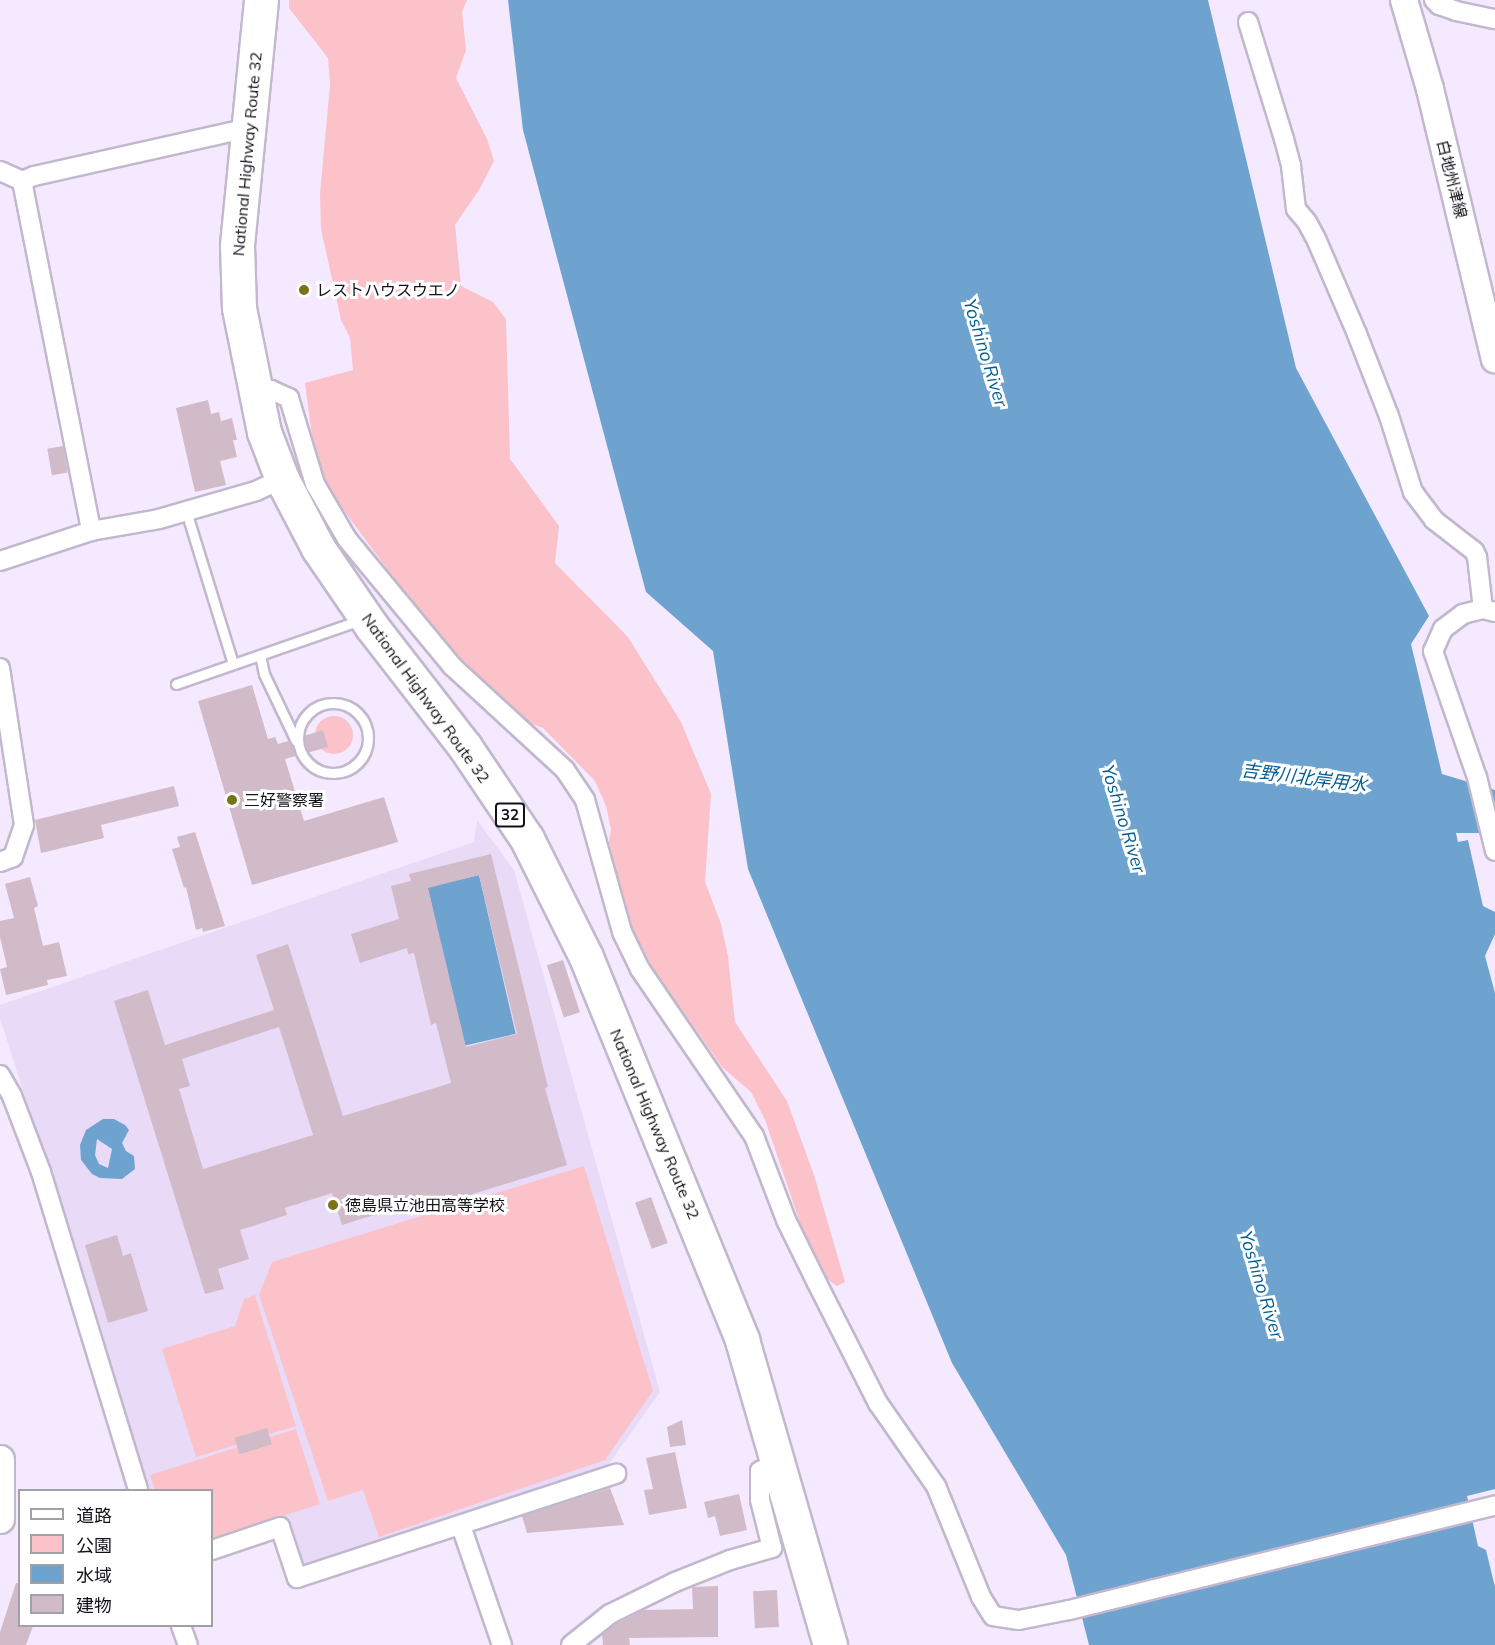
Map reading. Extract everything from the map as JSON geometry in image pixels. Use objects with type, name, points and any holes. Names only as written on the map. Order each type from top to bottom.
[{"type":"highway","name":"National Highway Route 32","points":[[261,0],[237,245],[239,308],[253,391],[264,432],[282,479],[318,548],[366,618],[465,747],[526,839],[586,957],[742,1340],[830,1645]]},
{"type":"main road","name":"白地州津線","points":[[1404,0],[1430,89],[1495,359]]},
{"type":"main road","points":[[0,1460],[0,1519]]},
{"type":"street","points":[[1434,0],[1439,5],[1455,11],[1495,19]]},
{"type":"street","points":[[1248,22],[1291,166],[1296,209],[1312,231],[1357,334],[1389,416],[1413,492],[1434,520],[1474,551],[1478,557],[1489,611],[1463,614],[1443,629],[1433,651],[1477,777],[1495,851]]},
{"type":"street","points":[[0,171],[22,181],[46,173],[249,128]]},
{"type":"street","points":[[22,181],[91,531]]},
{"type":"street","points":[[253,391],[271,390],[289,398],[315,484],[347,539],[452,666],[565,770],[585,800],[622,932],[640,969],[754,1136],[786,1220],[817,1283],[878,1403],[936,1486],[988,1610],[993,1616],[1003,1620],[1019,1620],[1069,1610],[1495,1505]]},
{"type":"street","points":[[0,561],[91,531],[121,528],[256,491],[282,479]]},
{"type":"street","points":[[0,668],[24,825],[13,857],[0,862]]},
{"type":"street","points":[[0,1075],[12,1096],[41,1172],[137,1489]]},
{"type":"street","points":[[571,1645],[610,1614],[675,1582],[730,1560],[772,1548],[760,1500],[760,1471],[777,1463]]},
{"type":"street","points":[[213,1550],[280,1527],[297,1578],[616,1474]]},
{"type":"street","points":[[461,1526],[502,1645]]},
{"type":"street","points":[[181,1627],[188,1645]]},
{"type":"lane","points":[[186,511],[233,664]]},
{"type":"lane","points":[[176,684],[366,618]]},
{"type":"lane","points":[[260,655],[264,674],[296,742],[316,771],[334,775],[352,770],[367,751],[369,739],[361,717],[343,704],[331,702],[310,710],[297,729],[296,742]]},
{"type":"shaded area","name":"徳島県立池田高等学校","points":[[477,820],[514,870],[660,1392],[608,1465],[305,1567],[289,1517],[213,1544],[213,1489],[149,1489],[0,1018],[0,1005],[474,842]]},
{"type":"green space","points":[[289,0],[467,0],[462,12],[466,50],[456,78],[487,139],[494,161],[479,190],[455,225],[461,286],[493,302],[506,319],[510,459],[559,526],[555,563],[628,637],[681,722],[711,794],[705,882],[721,924],[728,956],[735,1022],[787,1101],[814,1175],[845,1282],[837,1286],[827,1279],[806,1240],[765,1120],[751,1092],[722,1067],[654,970],[625,915],[609,842],[611,829],[606,806],[595,781],[543,728],[526,722],[451,655],[330,492],[313,444],[305,383],[353,370],[350,338],[341,320],[321,229],[320,194],[330,85],[328,58],[289,8]]},
{"type":"green space","points":[[334,716],[347,722],[353,735],[347,748],[334,754],[321,748],[315,735],[321,722]]},
{"type":"green space","points":[[584,1166],[653,1391],[605,1460],[379,1537],[363,1490],[328,1501],[259,1295],[272,1262]]},
{"type":"green space","points":[[255,1295],[296,1426],[196,1457],[162,1349],[235,1326],[244,1299]]},
{"type":"green space","points":[[296,1429],[320,1504],[213,1539],[213,1489],[155,1489],[150,1475]]},
{"type":"water","points":[[508,0],[1208,0],[1296,368],[1429,616],[1411,644],[1442,774],[1495,790],[1495,833],[1456,833],[1458,842],[1468,840],[1483,906],[1495,912],[1495,934],[1485,956],[1495,993],[1495,1489],[1467,1496],[1478,1546],[1486,1550],[1495,1587],[1495,1645],[1089,1645],[1066,1555],[952,1363],[748,869],[713,651],[646,592],[523,130]]},
{"type":"water","points":[[479,875],[516,1034],[464,1046],[427,887]]},
{"type":"water","points":[[103,1119],[114,1119],[125,1125],[129,1130],[122,1143],[126,1151],[134,1156],[135,1169],[122,1179],[100,1178],[92,1174],[81,1160],[80,1145],[86,1130]],"holes":[[[97,1139],[112,1149],[108,1168],[99,1164],[95,1155]]]},
{"type":"building","points":[[208,400],[211,414],[219,412],[221,421],[232,418],[237,440],[233,440],[237,457],[220,461],[226,485],[195,492],[176,408]]},
{"type":"building","points":[[63,446],[68,473],[52,475],[47,449]]},
{"type":"building","points":[[252,685],[268,739],[275,737],[278,744],[288,741],[296,748],[302,744],[301,737],[323,730],[328,747],[285,759],[304,821],[384,797],[398,842],[252,885],[198,701]]},
{"type":"building","points":[[174,786],[179,806],[101,825],[104,838],[41,853],[35,820]]},
{"type":"building","points":[[195,832],[225,926],[203,932],[202,928],[196,930],[186,887],[184,888],[172,849],[180,847],[177,837]]},
{"type":"building","points":[[491,854],[548,1087],[545,1088],[567,1165],[405,1215],[403,1206],[342,1225],[332,1193],[285,1208],[287,1215],[240,1230],[249,1259],[218,1269],[224,1289],[205,1294],[114,1001],[148,990],[165,1045],[274,1010],[256,955],[288,944],[343,1116],[451,1083],[436,1023],[431,1025],[414,953],[408,954],[407,948],[360,963],[351,934],[399,919],[391,886],[411,881],[409,874]],"holes":[[[479,875],[517,1034],[466,1047],[428,888]],[[279,1027],[313,1135],[203,1169],[179,1089],[190,1086],[182,1059]]]},
{"type":"building","points":[[30,877],[38,906],[34,908],[43,946],[59,942],[67,976],[47,980],[48,985],[6,995],[0,969],[7,967],[0,937],[0,921],[14,918],[5,884]]},
{"type":"building","points":[[563,960],[580,1012],[564,1018],[547,965]]},
{"type":"building","points":[[651,1197],[668,1243],[652,1249],[635,1203]]},
{"type":"building","points":[[117,1235],[123,1256],[131,1253],[148,1311],[108,1323],[85,1245]]},
{"type":"building","points":[[682,1420],[686,1445],[670,1447],[667,1427]]},
{"type":"building","points":[[267,1428],[272,1444],[239,1454],[234,1438]]},
{"type":"building","points":[[675,1452],[687,1508],[649,1515],[644,1490],[653,1489],[646,1458]]},
{"type":"building","points":[[610,1488],[624,1525],[527,1533],[522,1516]]},
{"type":"building","points":[[739,1494],[747,1530],[720,1536],[715,1516],[708,1518],[704,1502]]},
{"type":"building","points":[[16,1583],[18,1583],[18,1627],[33,1627],[26,1645],[0,1645],[0,1632]]},
{"type":"building","points":[[718,1586],[718,1637],[629,1638],[630,1645],[603,1645],[602,1635],[616,1624],[644,1610],[693,1609],[692,1587]]},
{"type":"building","points":[[777,1590],[779,1627],[755,1628],[753,1591]]},
{"type":"place","name":"レストハウスウエノ","points":[[304,290]]},
{"type":"place","name":"三好警察署","points":[[232,800]]},
{"type":"place","name":"徳島県立池田高等学校","points":[[333,1205]]},
{"type":"water label","name":"Yoshino River","points":[[985,353]]},
{"type":"water label","name":"吉野川北岸用水","points":[[1304,778]]},
{"type":"water label","name":"Yoshino River","points":[[1123,819]]},
{"type":"water label","name":"Yoshino River","points":[[1261,1285]]}]
